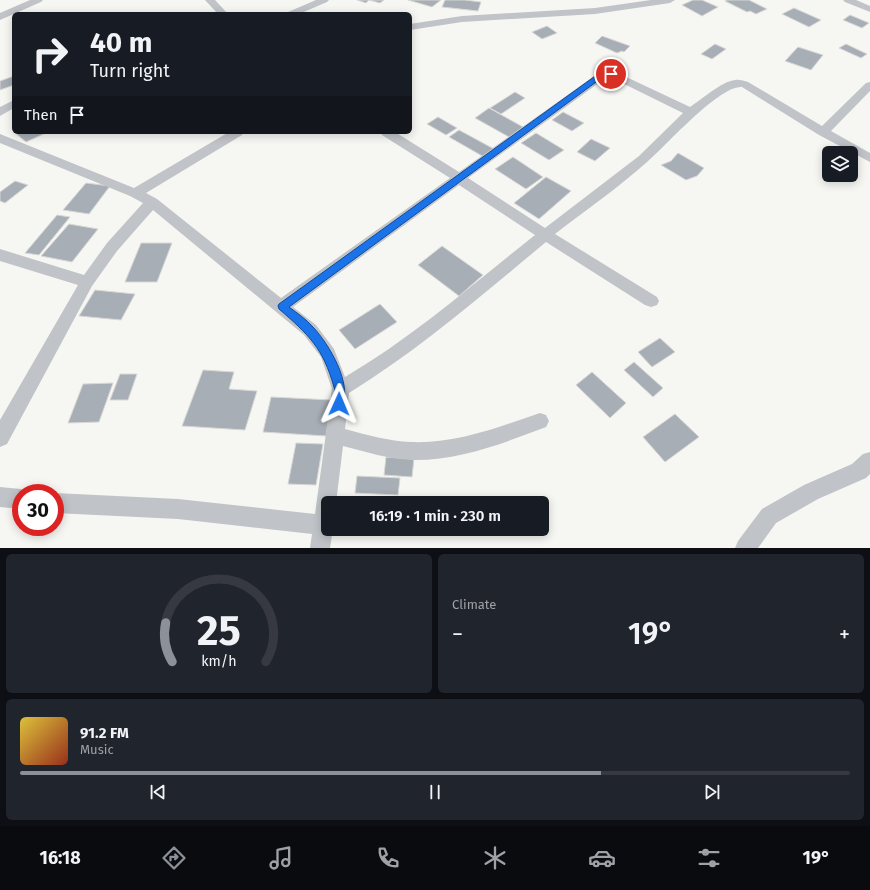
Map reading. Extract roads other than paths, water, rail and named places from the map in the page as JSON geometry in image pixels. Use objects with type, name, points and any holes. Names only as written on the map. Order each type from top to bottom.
[{"type":"street","points":[[0,17],[38,0]]},
{"type":"street","points":[[210,0],[222,12]]},
{"type":"street","points":[[296,12],[324,0]]},
{"type":"street","points":[[412,27],[462,19],[595,11],[670,0]]},
{"type":"street","points":[[848,0],[870,9]]},
{"type":"street","points":[[29,4],[31,12]]},
{"type":"street","points":[[282,306],[606,74],[618,76],[690,112]]},
{"type":"street","points":[[340,389],[402,351],[546,234],[643,159],[690,112],[725,88],[735,83],[744,84],[823,132],[870,158]]},
{"type":"street","points":[[823,132],[870,85]]},
{"type":"street","points":[[0,112],[12,104]]},
{"type":"street","points":[[135,193],[235,134]]},
{"type":"street","points":[[389,134],[461,178],[607,275],[651,301]]},
{"type":"street","points":[[0,138],[135,193],[152,202],[310,330],[328,354],[340,389],[327,496]]},
{"type":"street","points":[[0,438],[87,282],[112,248],[152,202]]},
{"type":"street","points":[[0,255],[87,282]]},
{"type":"street","points":[[335,436],[395,449],[422,451],[448,448],[485,440],[540,421]]},
{"type":"street","points":[[745,548],[769,516],[811,492],[859,471],[870,461]]},
{"type":"street","points":[[0,497],[12,498]]},
{"type":"street","points":[[64,503],[178,509],[321,525]]},
{"type":"street","points":[[320,548],[322,536]]}]
